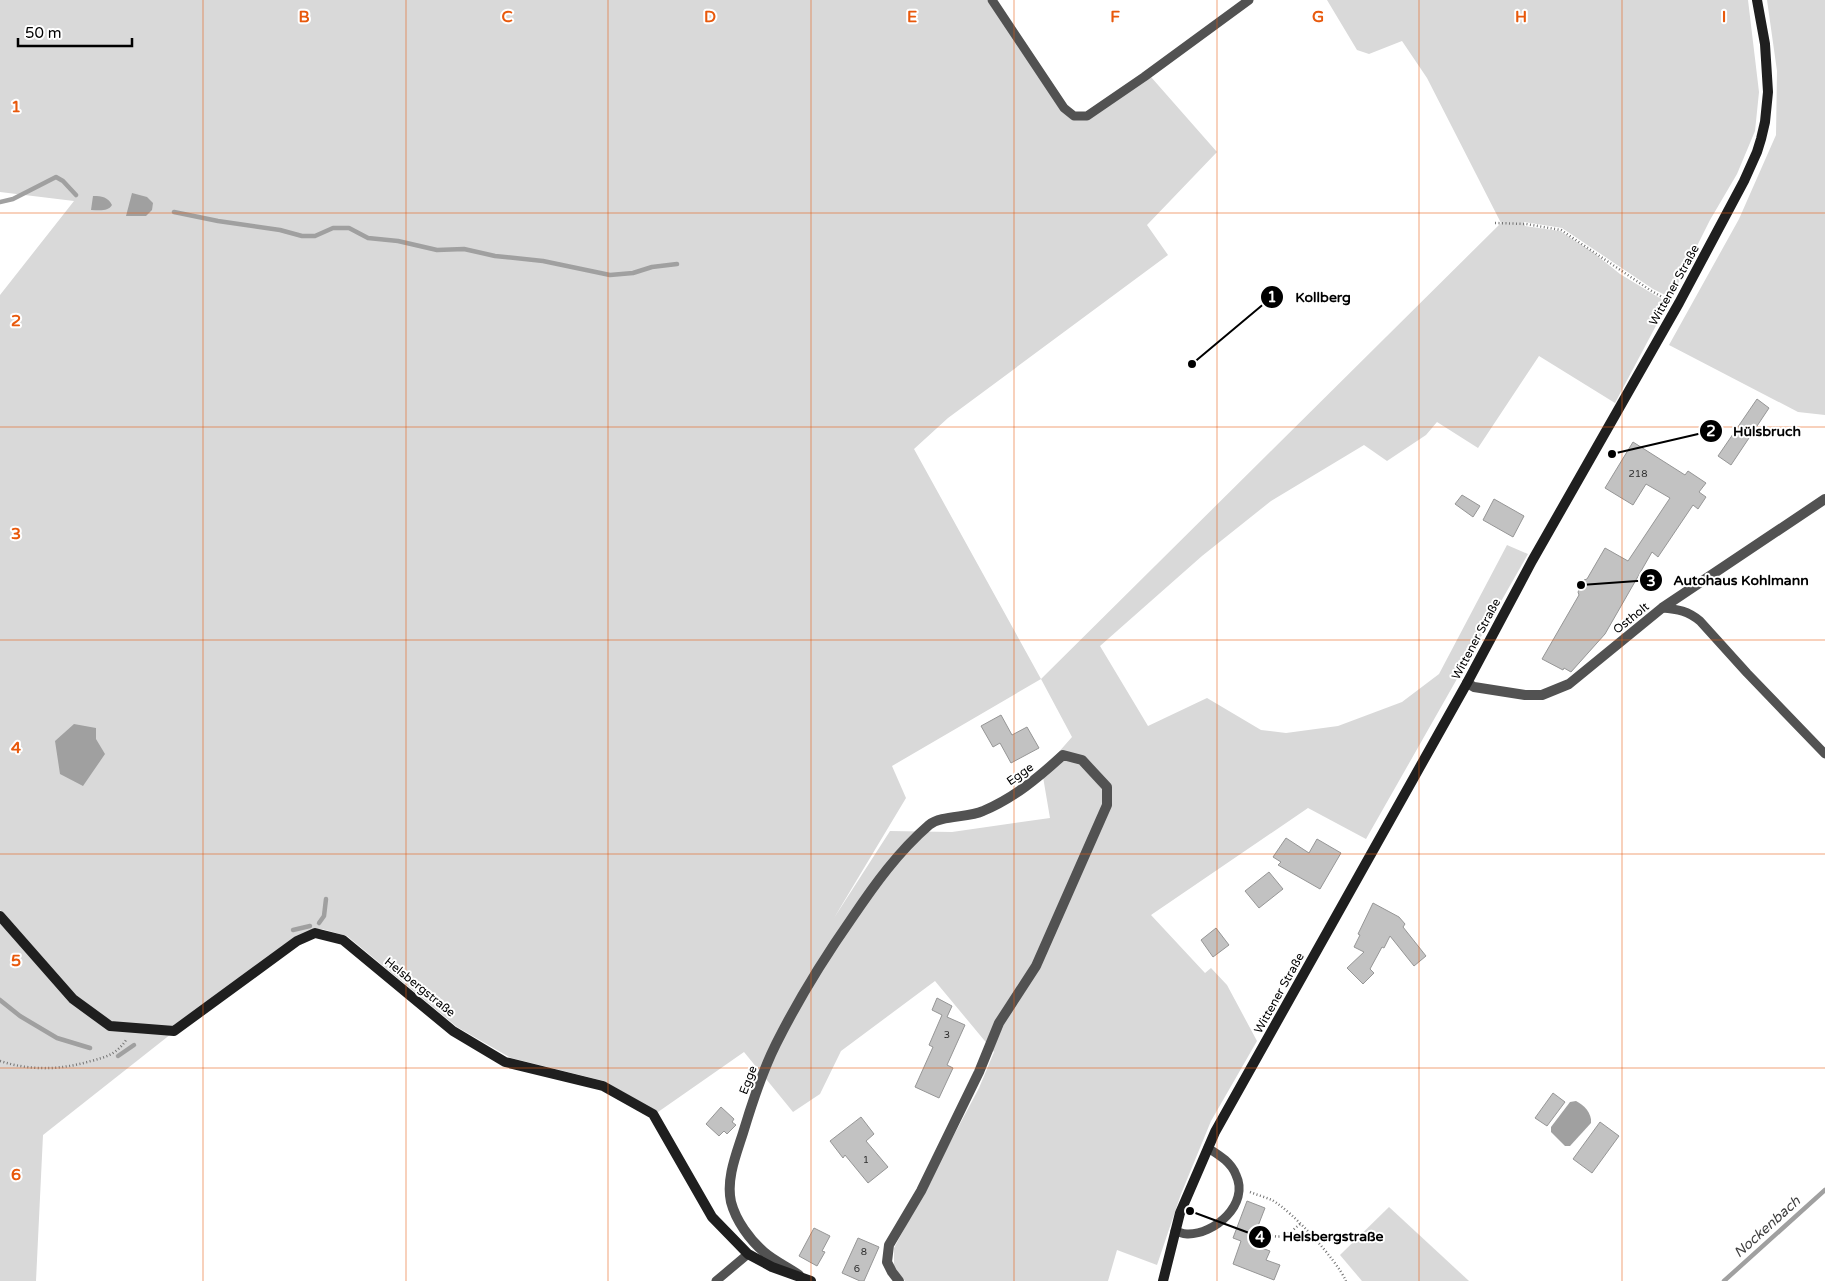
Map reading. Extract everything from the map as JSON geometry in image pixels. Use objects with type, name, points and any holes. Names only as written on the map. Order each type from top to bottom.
[{"type":"main road","name":"Wittener Straße","points":[[1163,1281],[1175,1231],[1215,1132],[1467,683],[1532,561],[1677,306],[1740,189],[1761,139],[1768,92],[1765,44],[1757,0]]},
{"type":"main road","name":"Helsbergstraße","points":[[0,916],[73,999],[110,1026],[174,1031],[296,941],[315,933],[344,940],[453,1031],[505,1062],[603,1086],[653,1114],[712,1217],[748,1254],[772,1267],[808,1280]]},
{"type":"street","name":"Ostholt","points":[[1467,683],[1474,687],[1524,695],[1550,692],[1569,684],[1662,608],[1825,499]]},
{"type":"street","name":"Egge","points":[[808,1280],[764,1252],[746,1232],[738,1220],[729,1190],[732,1165],[759,1085],[776,1045],[819,965],[878,879],[907,844],[931,823],[982,812],[1005,800],[1034,781],[1063,754],[1082,760],[1108,787],[1107,805],[1036,966],[999,1023],[979,1072],[925,1183],[889,1245],[888,1262],[892,1272],[899,1281]]},
{"type":"lane","points":[[992,0],[1064,108],[1074,116],[1087,116],[1249,0]]},
{"type":"lane","points":[[1662,608],[1682,610],[1692,614],[1700,621],[1825,754]]},
{"type":"lane","points":[[1175,1231],[1187,1234],[1207,1229],[1225,1219],[1236,1202],[1239,1188],[1237,1175],[1227,1162],[1208,1148]]},
{"type":"lane","points":[[716,1281],[748,1254]]},
{"type":"path","points":[[1495,223],[1526,224],[1561,230],[1677,306]]},
{"type":"path","points":[[0,1061],[33,1068],[70,1067],[110,1056],[120,1048],[130,1034],[132,1027]]},
{"type":"path","points":[[1239,1188],[1272,1200],[1300,1224],[1341,1270],[1346,1281]]},
{"type":"path","points":[[1268,1235],[1280,1238],[1300,1224]]},
{"type":"shaded area","points":[[0,0],[987,0],[1066,114],[1087,118],[1151,77],[1217,152],[1147,225],[1168,255],[948,418],[914,449],[1041,679],[1501,223],[1427,78],[1402,41],[1369,54],[1357,50],[1327,0],[1748,0],[1759,92],[1755,131],[1737,174],[1710,220],[1671,298],[1653,289],[1562,228],[1524,222],[1525,226],[1560,231],[1594,253],[1620,274],[1668,303],[1615,403],[1539,356],[1478,448],[1437,422],[1426,435],[1387,461],[1364,445],[1271,501],[1202,556],[1100,646],[1148,726],[1207,698],[1261,730],[1286,733],[1338,726],[1402,702],[1439,674],[1507,545],[1528,554],[1366,839],[1308,808],[1151,915],[1205,973],[1211,968],[1227,985],[1257,1041],[1211,1121],[1181,1194],[1157,1265],[1117,1250],[1108,1281],[905,1281],[894,1267],[894,1248],[979,1088],[994,1052],[935,981],[841,1051],[820,1094],[793,1112],[744,1052],[658,1112],[604,1081],[511,1058],[457,1027],[347,936],[322,929],[313,930],[172,1027],[111,1023],[75,998],[0,910],[0,295],[74,201],[0,192]],"holes":[[[1041,679],[1072,737],[1042,771],[1050,818],[952,832],[890,831],[834,918],[906,798],[892,766]]]},
{"type":"shaded area","points":[[1767,0],[1825,0],[1825,415],[1798,412],[1669,345],[1739,219],[1776,135],[1777,71]]},
{"type":"shaded area","points":[[132,193],[147,197],[153,203],[152,210],[146,216],[126,216]]},
{"type":"shaded area","points":[[93,196],[109,200],[112,205],[106,210],[91,210]]},
{"type":"shaded area","points":[[74,724],[96,728],[96,739],[105,754],[83,786],[60,774],[55,741]]},
{"type":"shaded area","points":[[0,920],[109,1029],[171,1034],[43,1135],[36,1281],[0,1281]]},
{"type":"shaded area","points":[[1576,1101],[1587,1110],[1591,1123],[1570,1146],[1565,1146],[1551,1132],[1551,1127],[1570,1102]]},
{"type":"shaded area","points":[[1389,1207],[1469,1281],[1362,1281],[1340,1255]]},
{"type":"building","points":[[1757,399],[1769,408],[1731,465],[1718,456]]},
{"type":"building","points":[[1633,442],[1685,475],[1688,471],[1706,483],[1699,492],[1706,497],[1698,509],[1693,505],[1658,557],[1652,552],[1605,634],[1571,672],[1564,668],[1563,670],[1542,659],[1579,595],[1578,592],[1584,580],[1587,579],[1605,548],[1628,561],[1670,498],[1646,484],[1633,505],[1605,488]]},
{"type":"building","points":[[1462,495],[1480,506],[1473,517],[1455,504]]},
{"type":"building","points":[[1494,499],[1524,516],[1513,537],[1483,520]]},
{"type":"building","points":[[1001,715],[1012,735],[1027,727],[1039,748],[1011,763],[1000,743],[993,747],[981,726]]},
{"type":"building","points":[[1286,838],[1309,853],[1317,839],[1341,853],[1320,889],[1278,865],[1281,862],[1273,857]]},
{"type":"building","points":[[1269,872],[1283,889],[1259,908],[1245,891]]},
{"type":"building","points":[[1373,903],[1399,917],[1405,924],[1403,927],[1426,956],[1414,966],[1390,936],[1370,969],[1374,973],[1363,984],[1347,968],[1364,952],[1354,947]]},
{"type":"building","points":[[1216,928],[1229,945],[1213,957],[1201,940]]},
{"type":"building","points":[[937,998],[952,1006],[947,1017],[965,1025],[947,1065],[953,1068],[939,1098],[915,1087],[933,1047],[929,1045],[942,1015],[932,1010]]},
{"type":"building","points":[[1553,1093],[1565,1102],[1547,1126],[1535,1118]]},
{"type":"building","points":[[721,1107],[734,1119],[732,1122],[736,1125],[727,1134],[724,1131],[719,1136],[706,1124]]},
{"type":"building","points":[[861,1117],[874,1134],[866,1141],[888,1167],[868,1183],[845,1155],[843,1158],[830,1141]]},
{"type":"building","points":[[1600,1122],[1619,1136],[1592,1173],[1573,1159]]},
{"type":"building","points":[[1247,1201],[1265,1208],[1251,1244],[1270,1251],[1266,1260],[1280,1265],[1274,1280],[1233,1264],[1241,1241],[1233,1238]]},
{"type":"building","points":[[814,1228],[830,1236],[822,1251],[825,1252],[817,1266],[799,1256]]},
{"type":"building","points":[[858,1238],[879,1247],[864,1281],[842,1273]]},
{"type":"waterway","points":[[0,202],[13,199],[56,177],[63,181],[76,195]]},
{"type":"waterway","points":[[174,212],[218,221],[280,230],[302,236],[315,236],[333,228],[349,228],[368,238],[398,241],[437,250],[464,249],[495,256],[543,261],[610,275],[633,273],[652,267],[677,264]]},
{"type":"waterway","points":[[319,923],[324,916],[326,899]]},
{"type":"waterway","points":[[293,930],[310,926]]},
{"type":"waterway","points":[[0,1000],[20,1016],[57,1038],[90,1048]]},
{"type":"waterway","points":[[118,1056],[134,1045]]},
{"type":"waterway","name":"Nockenbach","points":[[1724,1281],[1825,1190]]},
{"type":"place","name":"Kollberg","points":[[1192,364]]},
{"type":"place","name":"Hülsbruch","points":[[1612,454]]},
{"type":"place","name":"Autohaus Kohlmann","points":[[1581,585]]},
{"type":"place","name":"Helsbergstraße","points":[[1190,1211]]}]
